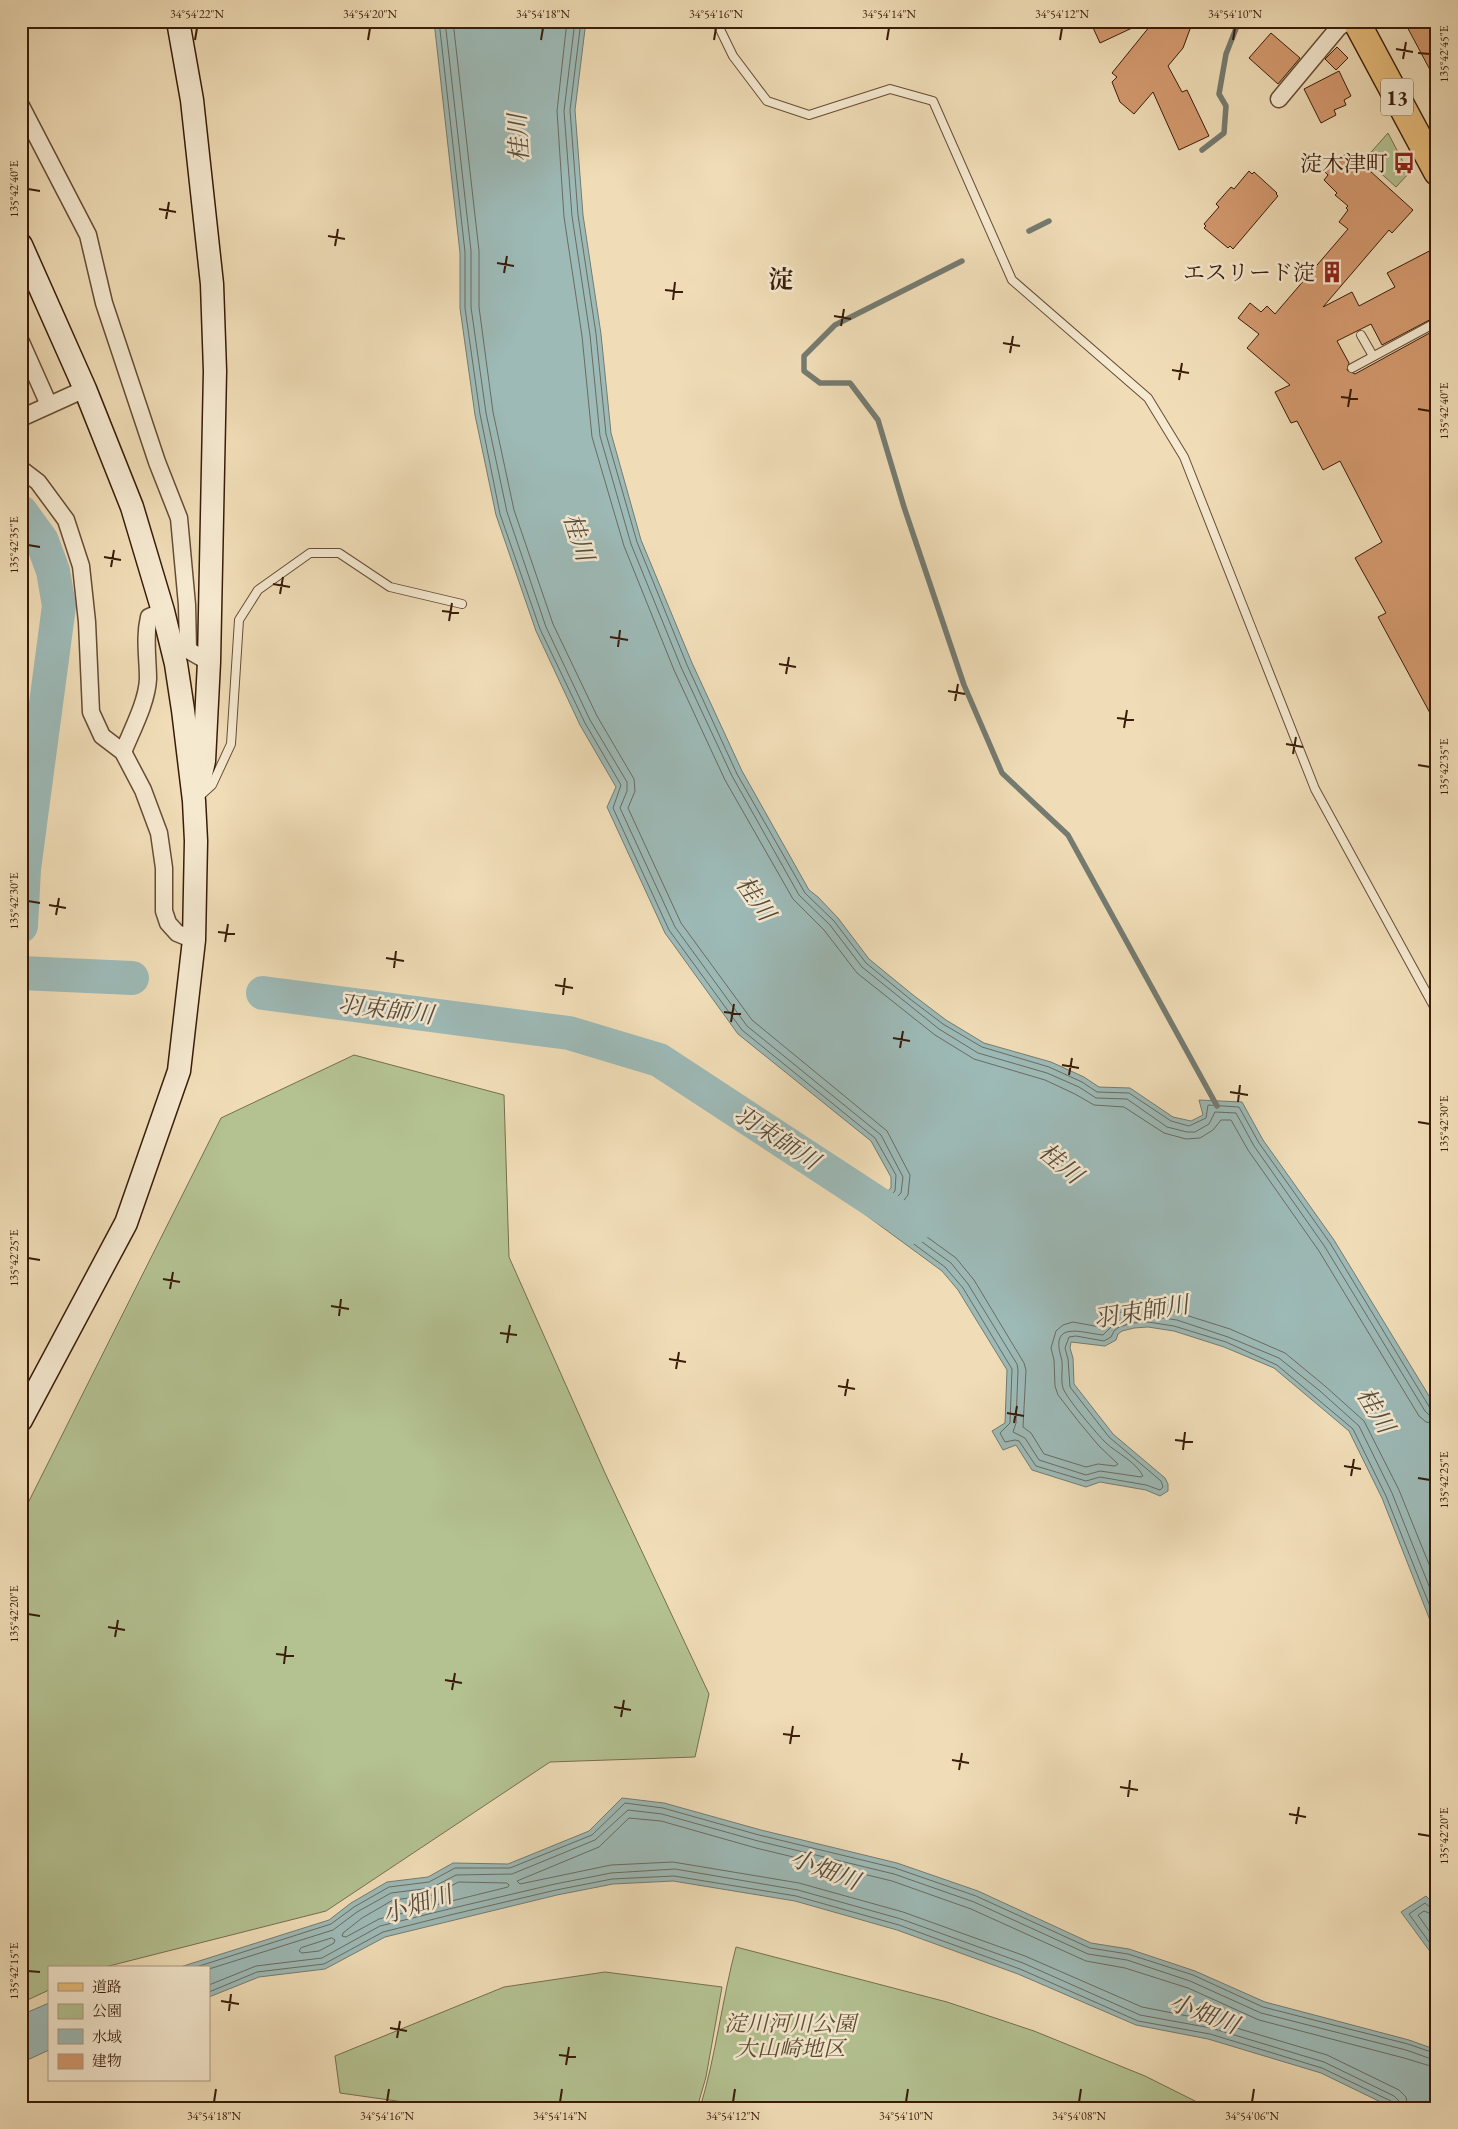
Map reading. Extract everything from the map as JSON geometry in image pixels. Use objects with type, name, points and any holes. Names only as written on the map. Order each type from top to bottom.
[{"type":"main road","name":"13","points":[[1356,21],[1437,172]]},
{"type":"street","points":[[178,21],[192,100],[212,284],[215,371],[209,662],[204,761],[194,801]]},
{"type":"street","points":[[1280,99],[1339,27],[1348,21]]},
{"type":"street","points":[[21,106],[88,235],[104,303],[157,462],[179,518],[187,605],[188,650],[209,662]]},
{"type":"street","points":[[21,245],[85,389],[132,507],[163,612],[178,683],[194,801],[196,841],[194,940],[179,1071],[130,1214],[21,1420]]},
{"type":"street","points":[[21,342],[49,405]]},
{"type":"street","points":[[21,418],[85,389]]},
{"type":"street","points":[[21,469],[38,482],[66,520],[80,566],[87,622],[91,712],[102,736],[123,752],[144,790],[159,833],[164,868],[164,911],[168,923],[177,933],[194,940]]},
{"type":"street","points":[[123,752],[138,718],[148,681],[146,629],[149,617],[163,612]]},
{"type":"lane","points":[[716,21],[734,56],[767,101],[809,115],[890,90],[934,101],[1012,280],[1148,398],[1184,457],[1315,789],[1437,1012]]},
{"type":"lane","points":[[1352,368],[1437,322]]},
{"type":"lane","points":[[1362,335],[1373,356]]},
{"type":"lane","points":[[194,801],[212,785],[230,744],[239,620],[258,590],[310,553],[339,553],[390,587],[462,604]]},
{"type":"green space","points":[[1388,133],[1409,173],[1396,187],[1365,159]]},
{"type":"green space","points":[[354,1055],[504,1095],[509,1257],[605,1473],[709,1694],[695,1757],[550,1762],[326,1911],[109,1966],[48,1966],[48,1990],[21,2003],[21,1517],[221,1118]]},
{"type":"green space","name":"淀川河川公園 大山崎地区","points":[[736,1947],[947,2002],[1034,2031],[1145,2076],[1209,2108],[700,2108]]},
{"type":"green space","points":[[605,1972],[722,1987],[706,2077],[697,2108],[446,2108],[340,2093],[335,2056],[504,1987]]},
{"type":"water","name":"桂川","points":[[434,21],[586,21],[575,110],[583,215],[601,334],[611,433],[641,540],[692,663],[742,771],[809,890],[838,918],[869,959],[946,1020],[984,1043],[1051,1062],[1084,1077],[1099,1087],[1130,1088],[1173,1117],[1191,1121],[1203,1115],[1199,1100],[1242,1102],[1263,1140],[1334,1240],[1437,1409],[1437,1638],[1382,1498],[1349,1431],[1274,1368],[1224,1347],[1174,1331],[1148,1327],[1122,1331],[1118,1334],[1116,1340],[1105,1346],[1071,1342],[1074,1384],[1113,1434],[1165,1478],[1168,1484],[1168,1491],[1160,1496],[1146,1490],[1100,1482],[1086,1487],[1032,1470],[1016,1445],[1003,1450],[992,1431],[1005,1423],[1007,1370],[958,1290],[942,1271],[863,1213],[891,1188],[891,1177],[871,1141],[738,1034],[665,933],[607,807],[616,787],[580,725],[536,631],[496,515],[475,415],[460,308],[460,253]]},
{"type":"water","name":"小畑川","points":[[622,1798],[664,1803],[761,1830],[897,1863],[978,1891],[1091,1943],[1129,1949],[1195,1971],[1265,2002],[1409,2040],[1437,2050],[1437,2108],[1393,2108],[1321,2073],[1208,2039],[1136,2025],[1018,1974],[897,1930],[795,1901],[673,1881],[613,1884],[557,1895],[385,1937],[325,1969],[259,1977],[210,1997],[210,1966],[183,1966],[329,1920],[351,1903],[387,1882],[428,1877],[453,1863],[508,1864],[589,1831]]},
{"type":"water","points":[[1426,1896],[1437,1907],[1437,1961],[1401,1912]]},
{"type":"water","points":[[48,2003],[48,2050],[21,2063],[21,2015]]},
{"type":"building","points":[[1090,21],[1147,21],[1100,43]]},
{"type":"building","points":[[1154,21],[1193,21],[1183,48],[1168,66],[1182,92],[1187,90],[1209,136],[1179,150],[1153,92],[1134,114],[1120,102],[1112,82],[1117,77],[1112,73]]},
{"type":"building","points":[[1404,21],[1437,21],[1437,83]]},
{"type":"building","points":[[1271,33],[1300,58],[1278,84],[1249,58]]},
{"type":"building","points":[[1337,47],[1348,58],[1336,70],[1325,59]]},
{"type":"building","points":[[1339,71],[1351,96],[1344,100],[1346,105],[1334,110],[1336,115],[1321,123],[1304,89]]},
{"type":"building","points":[[1348,151],[1413,210],[1392,233],[1389,230],[1323,307],[1352,292],[1359,306],[1395,287],[1387,273],[1437,247],[1437,316],[1382,345],[1371,324],[1337,341],[1349,363],[1347,370],[1355,374],[1437,329],[1437,726],[1378,617],[1386,613],[1355,558],[1382,542],[1340,461],[1323,470],[1297,421],[1291,423],[1275,392],[1290,385],[1247,348],[1259,334],[1238,318],[1250,303],[1261,312],[1267,306],[1275,314],[1348,229],[1339,222],[1348,210],[1346,208],[1348,206],[1335,195],[1337,193],[1324,180],[1328,175],[1325,172],[1336,157],[1340,160]]},
{"type":"building","points":[[1249,171],[1252,174],[1254,172],[1278,196],[1233,249],[1230,246],[1228,248],[1204,228],[1206,226],[1204,224],[1219,207],[1216,204],[1231,187],[1234,189]]},
{"type":"waterway","points":[[1202,150],[1224,133],[1226,106],[1219,94],[1226,54],[1239,21]]},
{"type":"waterway","points":[[1029,231],[1049,221]]},
{"type":"waterway","points":[[962,261],[835,325],[804,356],[804,371],[820,383],[850,383],[878,420],[904,507],[964,685],[1002,773],[1068,835],[1217,1106]]},
{"type":"waterway","name":"羽束師川","points":[[21,512],[42,541],[53,571],[59,606],[24,869],[21,926]]},
{"type":"waterway","points":[[21,973],[132,978]]},
{"type":"waterway","name":"羽束師川","points":[[263,993],[569,1033],[659,1060],[914,1227]]},
{"type":"place","name":"淀木津町","points":[[1404,163]]},
{"type":"place","name":"エスリード淀","points":[[1332,272]]},
{"type":"district","name":"淀","points":[[781,279]]}]
